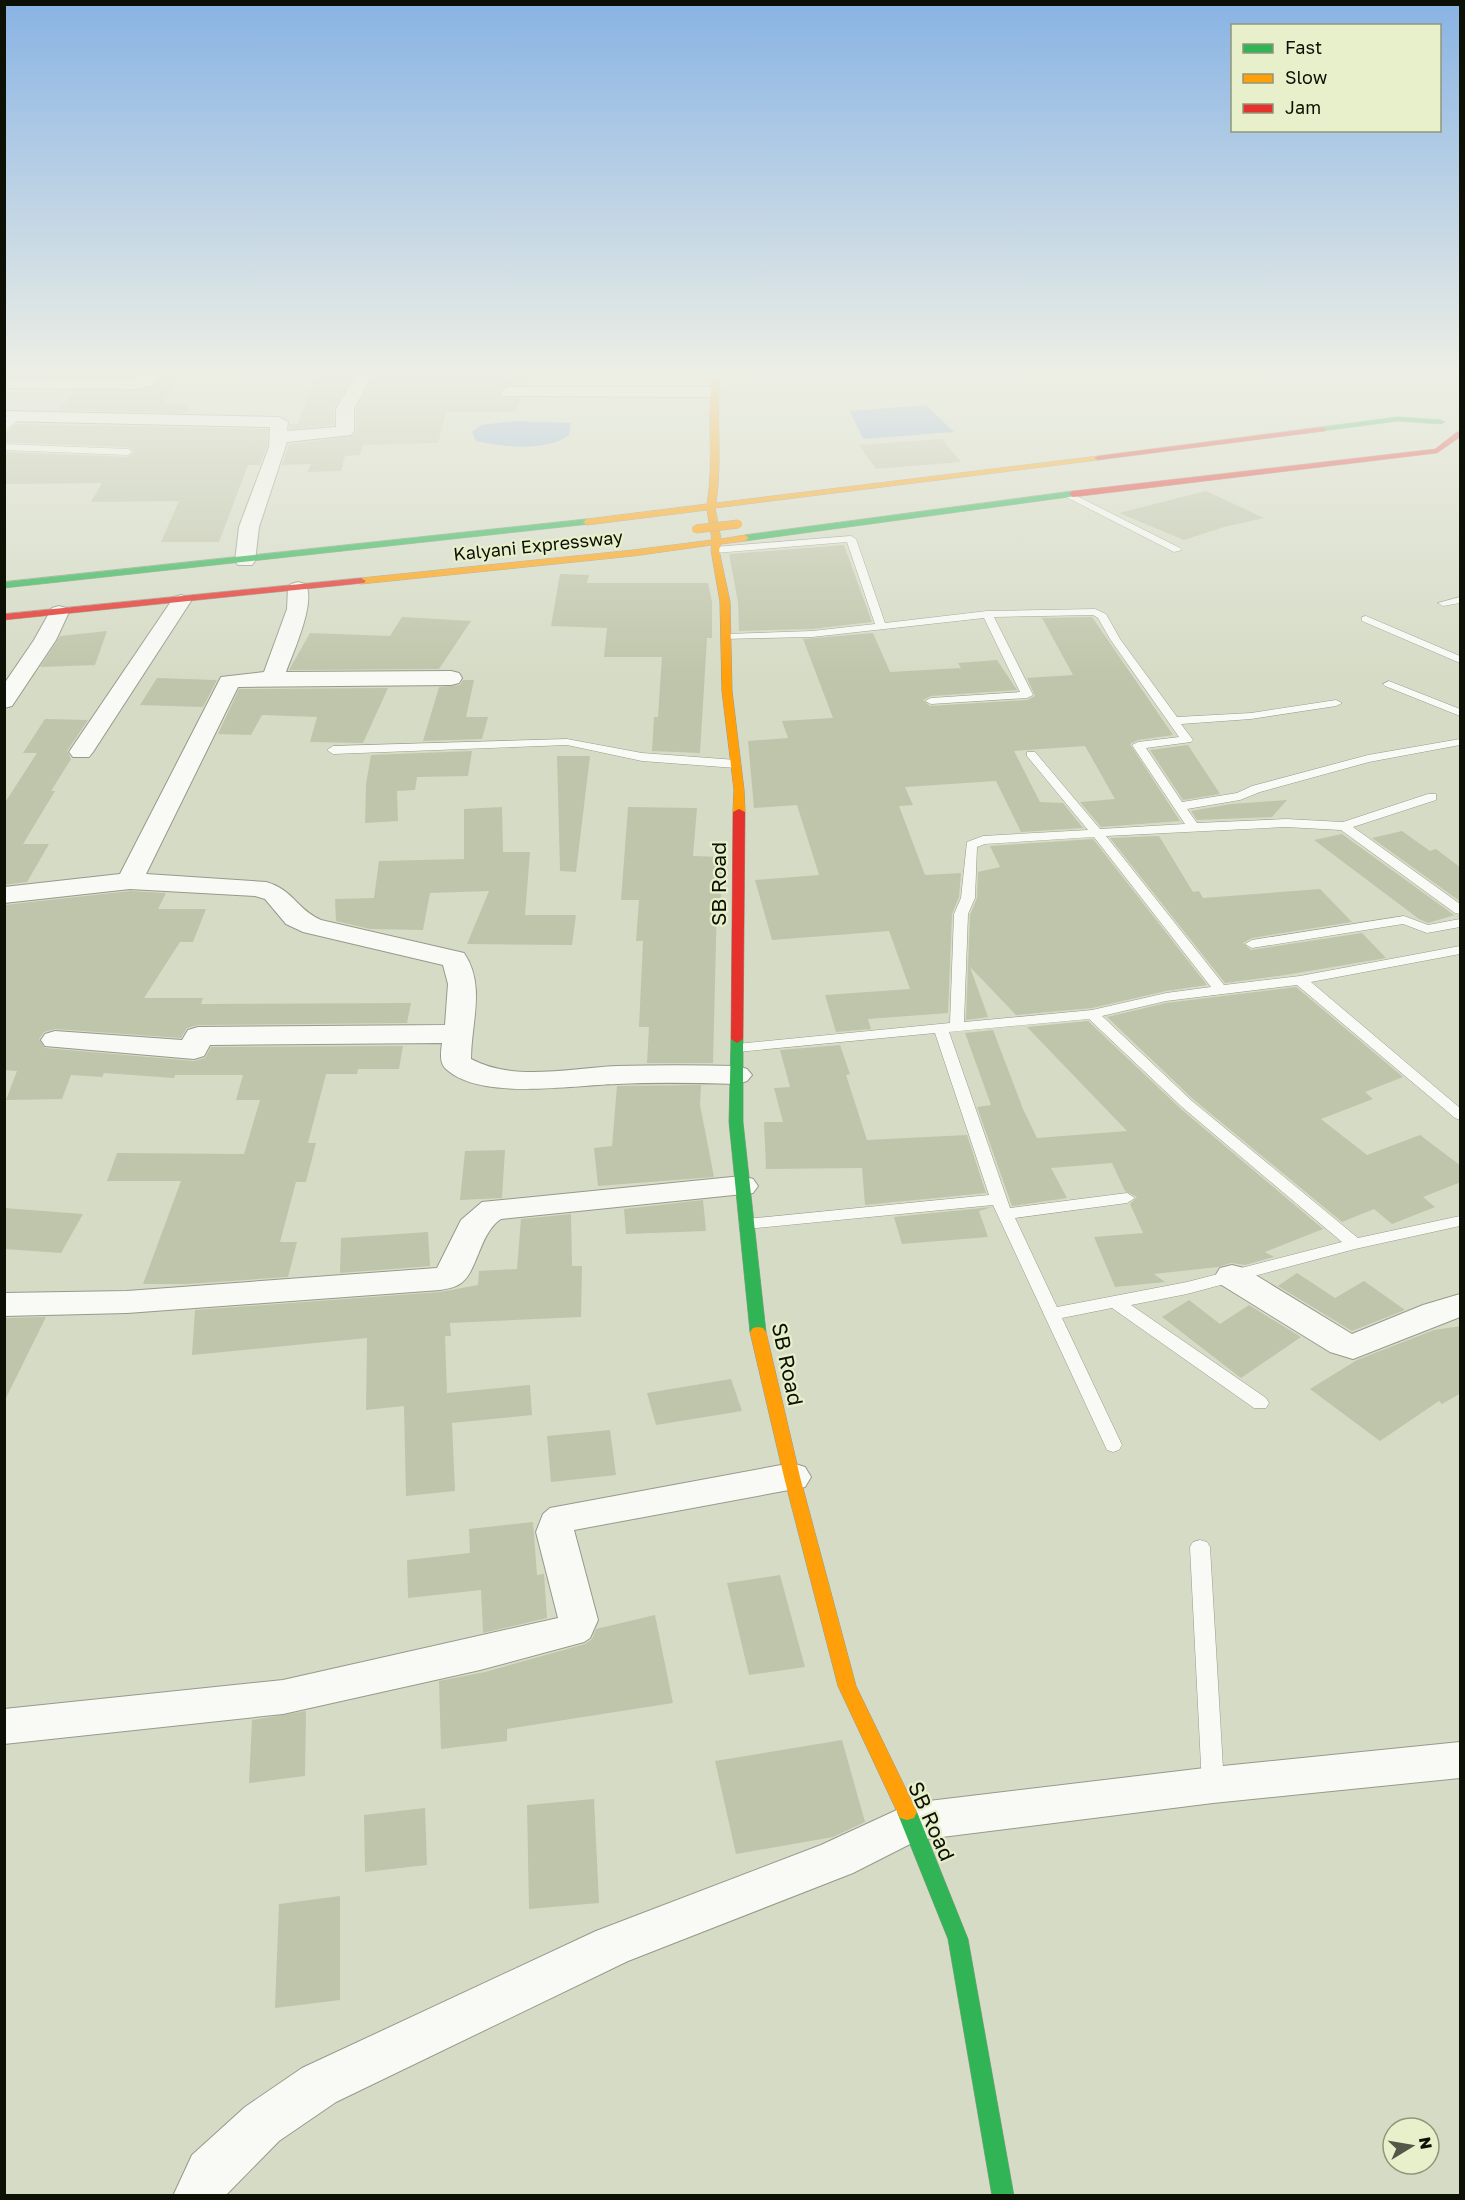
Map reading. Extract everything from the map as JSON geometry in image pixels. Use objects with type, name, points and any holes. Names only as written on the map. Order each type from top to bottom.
[{"type":"main road","name":"SB Road","points":[[715,473],[711,508],[725,602],[727,691],[740,790],[736,1122],[757,1327],[792,1477],[847,1686],[912,1822],[958,1939],[1003,2196]]},
{"type":"main road","name":"Kalyani Expressway","points":[[4,585],[245,561],[711,508],[984,473]]},
{"type":"main road","name":"Kalyani Expressway","points":[[4,593],[691,526],[1084,473]]},
{"type":"main road","points":[[797,516],[1157,473]]},
{"type":"main road","name":"Kalyani Expressway","points":[[4,617],[716,546],[1069,495],[1256,473]]},
{"type":"main road","points":[[4,607],[355,572],[566,545]]},
{"type":"street","points":[[245,561],[249,527],[269,473]]},
{"type":"street","points":[[272,679],[297,609],[298,588]]},
{"type":"street","points":[[81,752],[181,601]]},
{"type":"street","points":[[4,701],[45,640],[59,612]]},
{"type":"street","points":[[130,881],[229,682],[272,679],[451,678]]},
{"type":"street","points":[[4,895],[130,881],[257,888],[274,893],[295,918],[312,927],[447,956],[454,959],[461,970],[462,1006],[457,1034],[456,1063],[466,1070],[504,1078],[568,1080],[737,1061]]},
{"type":"street","points":[[55,1040],[194,1050],[198,1036],[457,1034]]},
{"type":"street","points":[[4,1305],[127,1302],[440,1279],[448,1277],[453,1271],[475,1222],[493,1209],[742,1186]]},
{"type":"street","points":[[1232,1276],[1342,1344],[1353,1347],[1364,1345],[1435,1313],[1461,1306]]},
{"type":"street","points":[[4,1727],[283,1697],[470,1656],[570,1631],[576,1627],[578,1620],[555,1532],[556,1524],[563,1518],[792,1477]]},
{"type":"street","points":[[198,2196],[210,2173],[262,2124],[319,2085],[612,1946],[837,1859],[912,1822],[1213,1785],[1461,1760]]},
{"type":"lane","points":[[1069,495],[1177,550]]},
{"type":"lane","points":[[716,546],[851,539],[881,627]]},
{"type":"lane","points":[[1443,603],[1461,600]]},
{"type":"lane","points":[[726,637],[812,634],[987,614],[1095,612],[1102,616],[1115,639],[1186,741],[1138,745],[1181,806],[1193,828]]},
{"type":"lane","points":[[931,701],[1027,695],[987,614]]},
{"type":"lane","points":[[1366,619],[1461,660]]},
{"type":"lane","points":[[1389,684],[1461,713]]},
{"type":"lane","points":[[1174,721],[1251,716],[1336,703]]},
{"type":"lane","points":[[1181,806],[1240,796],[1256,789],[1368,759],[1461,741]]},
{"type":"lane","points":[[333,750],[567,742],[642,757],[736,764]]},
{"type":"lane","points":[[1031,754],[1098,834],[1220,990]]},
{"type":"lane","points":[[1113,1445],[998,1199],[949,1027],[962,914],[968,898],[971,845],[983,840],[1286,823],[1344,826],[1432,797]]},
{"type":"lane","points":[[1344,826],[1461,910]]},
{"type":"lane","points":[[1252,944],[1404,920],[1427,929],[1461,923]]},
{"type":"lane","points":[[737,1061],[949,1027],[1092,1014],[1155,999],[1300,980],[1461,950]]},
{"type":"lane","points":[[1300,980],[1461,1115]]},
{"type":"lane","points":[[1092,1014],[1187,1104],[1355,1244]]},
{"type":"lane","points":[[1006,1214],[1128,1198]]},
{"type":"lane","points":[[746,1224],[998,1199]]},
{"type":"lane","points":[[1052,1314],[1232,1276],[1355,1244],[1461,1221]]},
{"type":"lane","points":[[1115,1302],[1260,1403]]},
{"type":"lane","points":[[1200,1547],[1213,1785]]},
{"type":"building","points":[[4,473],[245,473],[219,542],[161,542],[179,501],[91,502],[102,483],[4,484]]},
{"type":"building","points":[[1206,491],[1264,518],[1224,527],[1184,540],[1119,513]]},
{"type":"building","points":[[844,545],[872,622],[812,629],[739,631],[738,602],[729,554]]},
{"type":"building","points":[[560,574],[589,575],[587,583],[708,583],[712,602],[712,638],[707,638],[700,753],[652,751],[654,717],[658,717],[662,657],[604,657],[607,628],[551,626]]},
{"type":"building","points":[[402,617],[471,621],[439,669],[289,670],[310,633],[390,636]]},
{"type":"building","points":[[1092,617],[1173,735],[1138,740],[1130,744],[1180,821],[1101,827],[1080,802],[1115,799],[1085,746],[1014,751],[1040,802],[1063,803],[1083,828],[1021,832],[996,781],[905,787],[913,805],[899,806],[925,875],[961,873],[959,897],[952,914],[948,1013],[868,1019],[871,1029],[836,1032],[825,995],[910,989],[889,931],[772,940],[755,880],[819,875],[797,805],[754,808],[748,741],[788,738],[782,721],[833,718],[803,639],[873,633],[890,672],[961,668],[958,663],[997,660],[1017,690],[931,696],[923,700],[930,706],[1027,700],[1035,696],[1027,678],[1073,675],[1042,618]]},
{"type":"building","points":[[107,631],[95,665],[40,667],[60,636]]},
{"type":"building","points":[[157,678],[217,680],[203,707],[140,705]]},
{"type":"building","points":[[463,680],[474,680],[466,717],[488,717],[482,739],[423,741],[439,687],[460,685]]},
{"type":"building","points":[[388,688],[363,743],[310,742],[317,717],[262,715],[251,735],[218,734],[239,689]]},
{"type":"building","points":[[45,719],[88,720],[67,751],[71,759],[51,791],[55,791],[23,844],[49,844],[27,882],[4,885],[4,804],[37,753],[23,753]]},
{"type":"building","points":[[1188,745],[1220,794],[1183,800],[1150,750]]},
{"type":"building","points":[[472,751],[468,776],[417,777],[415,790],[397,791],[398,821],[365,823],[366,784],[371,755]]},
{"type":"building","points":[[557,756],[590,756],[576,872],[560,871]]},
{"type":"building","points":[[1287,800],[1272,817],[1197,820],[1191,811],[1231,804]]},
{"type":"building","points":[[502,807],[503,852],[530,852],[525,915],[576,915],[572,945],[467,944],[489,891],[430,893],[423,930],[370,929],[336,921],[335,899],[374,898],[379,861],[464,859],[464,809]]},
{"type":"building","points":[[628,807],[697,808],[693,856],[722,857],[721,902],[717,902],[713,1063],[647,1063],[649,1027],[639,1027],[643,941],[636,941],[639,900],[621,900]]},
{"type":"building","points":[[1402,831],[1430,851],[1436,849],[1461,868],[1461,902],[1372,838]]},
{"type":"building","points":[[1342,834],[1455,915],[1428,923],[1419,919],[1314,840]]},
{"type":"building","points":[[1159,836],[1193,892],[1199,891],[1203,898],[1320,889],[1352,922],[1252,938],[1243,943],[1251,950],[1362,933],[1386,958],[1225,983],[1110,838]]},
{"type":"building","points":[[1093,839],[1207,985],[1166,991],[1092,1008],[1016,1015],[970,967],[988,1017],[966,1020],[970,915],[977,898],[978,872],[1000,867],[990,846]]},
{"type":"building","points":[[130,891],[166,893],[158,909],[206,909],[193,942],[180,942],[144,998],[203,998],[201,1004],[411,1003],[407,1023],[198,1025],[187,1028],[181,1038],[55,1029],[44,1032],[39,1039],[45,1048],[194,1061],[205,1058],[211,1047],[403,1046],[399,1069],[358,1069],[357,1074],[326,1074],[308,1143],[316,1143],[306,1182],[296,1182],[280,1242],[297,1242],[288,1277],[187,1284],[143,1284],[181,1181],[107,1181],[117,1153],[244,1154],[260,1100],[236,1100],[243,1075],[175,1075],[174,1078],[104,1073],[102,1077],[71,1075],[62,1099],[6,1100],[17,1071],[4,1070],[4,905]]},
{"type":"building","points":[[1296,987],[1403,1077],[1365,1092],[1373,1099],[1321,1119],[1367,1155],[1420,1135],[1461,1166],[1461,1182],[1423,1197],[1435,1207],[1392,1224],[1374,1209],[1342,1222],[1193,1099],[1107,1017],[1166,1003]]},
{"type":"building","points":[[1088,1021],[1181,1109],[1323,1229],[1265,1252],[1274,1257],[1245,1265],[1231,1263],[1218,1267],[1154,1274],[1165,1282],[1115,1287],[1094,1237],[1143,1233],[1130,1204],[1137,1197],[1125,1191],[1112,1163],[1051,1168],[1067,1198],[1012,1206],[977,1107],[991,1105],[965,1033],[993,1030],[1023,1109],[1037,1138],[1127,1131],[1027,1027]]},
{"type":"building","points":[[840,1045],[850,1074],[846,1075],[867,1140],[967,1135],[986,1193],[865,1205],[862,1168],[766,1169],[764,1122],[783,1122],[774,1088],[790,1087],[780,1050]]},
{"type":"building","points":[[701,1085],[700,1105],[714,1177],[598,1186],[594,1148],[612,1146],[617,1086]]},
{"type":"building","points":[[505,1150],[502,1198],[460,1200],[465,1151]]},
{"type":"building","points":[[703,1200],[706,1231],[626,1234],[624,1209]]},
{"type":"building","points":[[992,1207],[979,1211],[988,1237],[902,1244],[894,1217]]},
{"type":"building","points":[[4,1208],[83,1214],[61,1253],[4,1249]]},
{"type":"building","points":[[571,1214],[572,1266],[582,1266],[581,1317],[450,1323],[451,1336],[445,1336],[447,1393],[530,1385],[532,1415],[452,1423],[455,1491],[406,1496],[404,1406],[366,1410],[367,1338],[192,1355],[195,1310],[440,1292],[478,1285],[479,1271],[517,1269],[521,1219]]},
{"type":"building","points":[[428,1232],[430,1266],[340,1273],[341,1238]]},
{"type":"building","points":[[1297,1273],[1335,1298],[1364,1281],[1405,1310],[1352,1331],[1278,1286]]},
{"type":"building","points":[[1189,1300],[1220,1324],[1249,1305],[1301,1337],[1241,1378],[1162,1317]]},
{"type":"building","points":[[46,1317],[4,1402],[4,1318]]},
{"type":"building","points":[[1461,1326],[1461,1393],[1442,1404],[1439,1401],[1380,1441],[1310,1389],[1357,1360],[1434,1330]]},
{"type":"building","points":[[731,1379],[742,1411],[656,1425],[647,1393]]},
{"type":"building","points":[[610,1430],[616,1475],[551,1482],[547,1436]]},
{"type":"building","points":[[533,1522],[537,1575],[544,1574],[547,1618],[483,1633],[481,1590],[408,1598],[407,1560],[470,1553],[469,1529]]},
{"type":"building","points":[[780,1575],[805,1667],[749,1675],[727,1583]]},
{"type":"building","points":[[655,1615],[673,1703],[507,1729],[507,1741],[441,1749],[439,1681],[485,1672],[585,1644],[592,1639],[596,1629]]},
{"type":"building","points":[[306,1711],[305,1776],[249,1783],[252,1720]]},
{"type":"building","points":[[842,1740],[865,1822],[833,1837],[736,1854],[715,1761]]},
{"type":"building","points":[[594,1799],[599,1903],[529,1909],[527,1805]]},
{"type":"building","points":[[425,1808],[427,1865],[365,1872],[364,1815]]},
{"type":"building","points":[[340,1896],[340,2000],[275,2008],[279,1904]]},
{"type":"traffic: fast","points":[[745,538],[1073,494]]},
{"type":"traffic: fast","points":[[4,585],[587,522]]},
{"type":"traffic: fast","points":[[737,1039],[736,1122],[758,1332]]},
{"type":"traffic: fast","points":[[907,1812],[958,1939],[1003,2196]]},
{"type":"traffic: slow","points":[[715,473],[711,508],[717,542],[715,550],[725,602],[727,691],[739,790],[739,812]]},
{"type":"traffic: slow","points":[[587,522],[981,473]]},
{"type":"traffic: slow","points":[[696,529],[738,524]]},
{"type":"traffic: slow","points":[[361,581],[633,553],[745,538]]},
{"type":"traffic: slow","points":[[758,1332],[792,1477],[847,1686],[907,1812]]},
{"type":"traffic: jam","points":[[1073,494],[1254,473]]},
{"type":"traffic: jam","points":[[4,617],[361,581]]},
{"type":"traffic: jam","points":[[737,1039],[739,812]]}]
